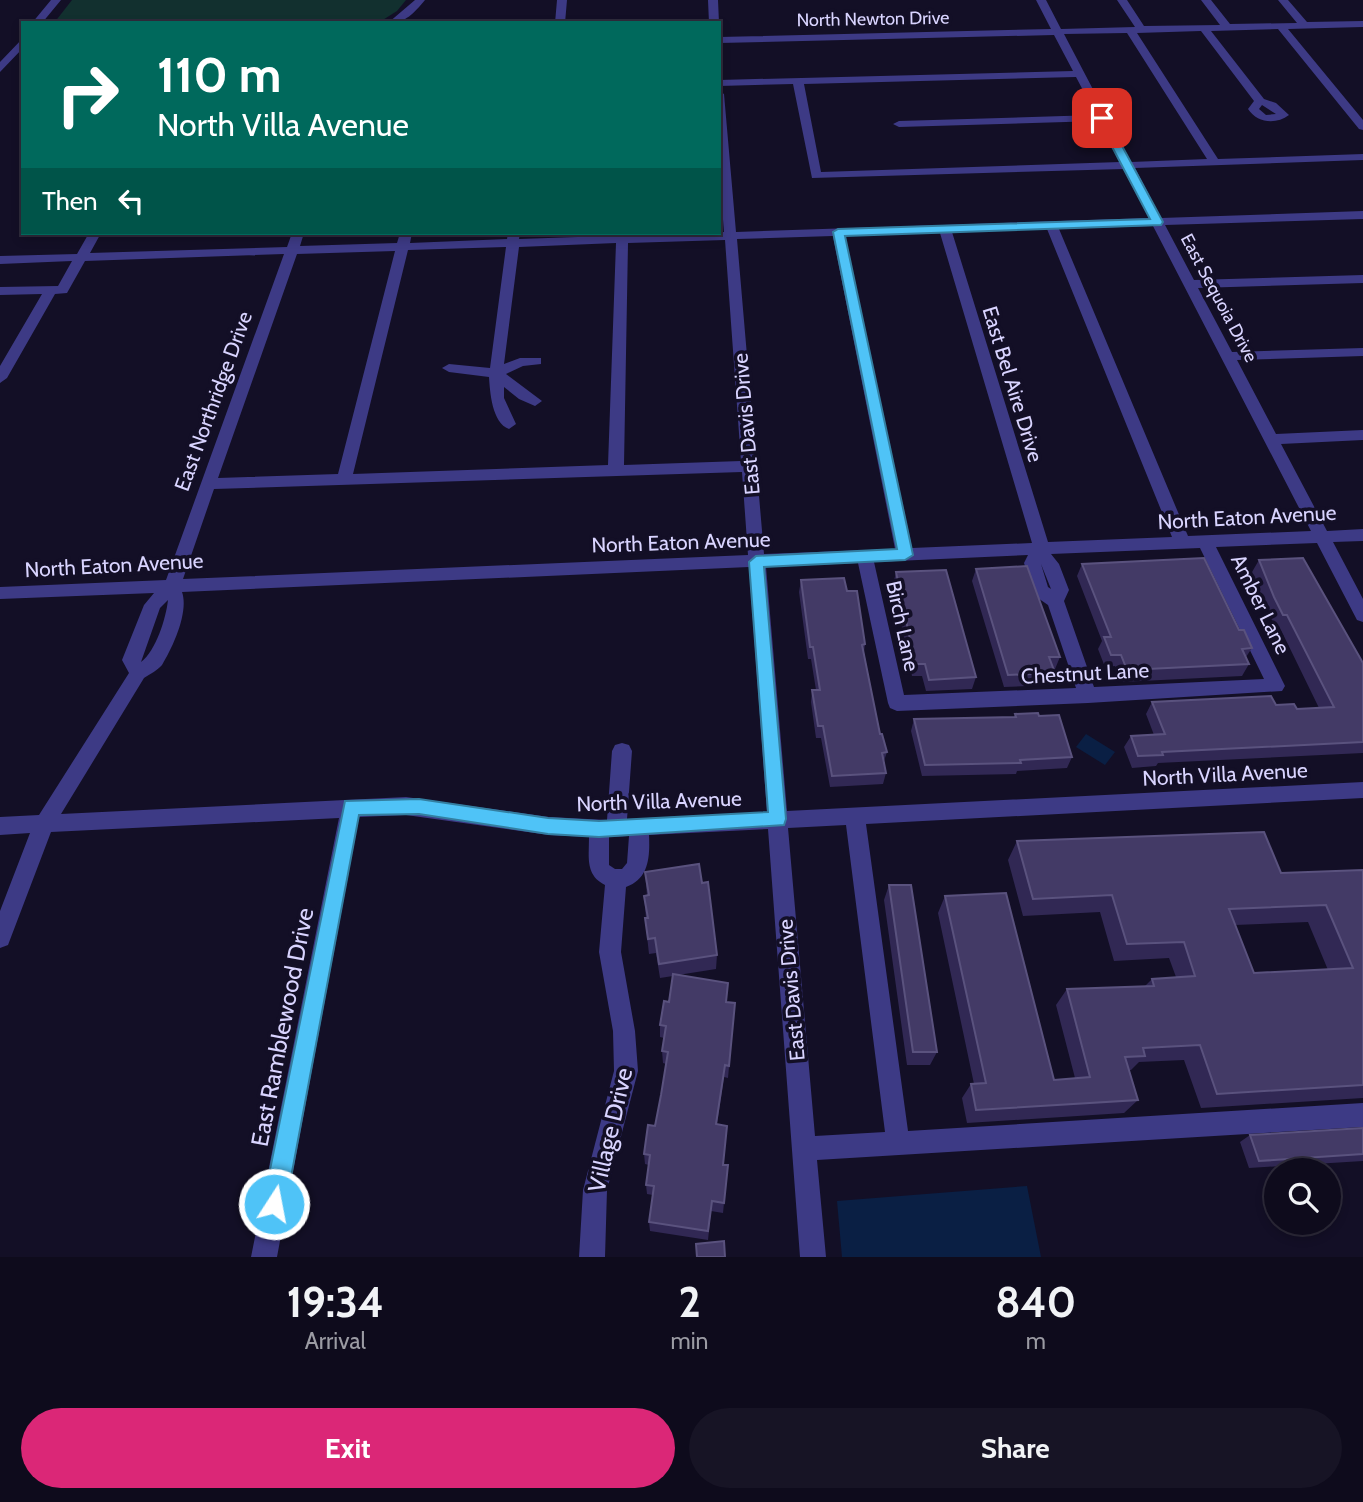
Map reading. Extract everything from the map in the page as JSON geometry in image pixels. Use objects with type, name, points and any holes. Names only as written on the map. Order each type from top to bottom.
[{"type":"street","points":[[39,21],[56,0]]},
{"type":"street","points":[[396,21],[420,0]]},
{"type":"street","points":[[560,21],[562,0]]},
{"type":"street","points":[[713,0],[714,21]]},
{"type":"street","name":"East Sequoia Drive","points":[[1041,0],[1363,615]]},
{"type":"street","points":[[1122,0],[1136,29],[1214,161]]},
{"type":"street","points":[[1206,0],[1227,27]]},
{"type":"street","points":[[1283,0],[1304,25]]},
{"type":"street","name":"North Newton Drive","points":[[721,40],[1363,24]]},
{"type":"street","points":[[1281,26],[1363,127]]},
{"type":"street","points":[[1205,28],[1259,101]]},
{"type":"street","points":[[0,69],[21,43]]},
{"type":"street","points":[[721,83],[1079,74]]},
{"type":"street","points":[[798,82],[816,176],[1363,157]]},
{"type":"street","points":[[899,124],[1102,118]]},
{"type":"street","name":"East Davis Drive","points":[[721,151],[750,466],[813,1257]]},
{"type":"street","points":[[0,260],[292,251],[404,240],[622,239],[1363,215]]},
{"type":"street","points":[[1051,225],[1183,543]]},
{"type":"street","name":"East Bel Aire Drive","points":[[945,229],[1039,551],[1032,563],[1041,591],[1055,601],[1088,696]]},
{"type":"street","points":[[838,232],[905,555]]},
{"type":"street","points":[[0,291],[62,290],[94,235]]},
{"type":"street","name":"East Northridge Drive","points":[[0,938],[44,824],[138,673],[155,662],[177,602],[172,585],[297,235]]},
{"type":"street","points":[[509,424],[497,398],[496,373],[513,238]]},
{"type":"street","points":[[616,471],[622,239]]},
{"type":"street","points":[[344,480],[404,240]]},
{"type":"street","points":[[1190,284],[1363,279]]},
{"type":"street","points":[[0,378],[51,290]]},
{"type":"street","points":[[1228,356],[1363,352]]},
{"type":"street","points":[[449,368],[496,373],[520,362],[536,360]]},
{"type":"street","points":[[496,373],[524,396],[535,401]]},
{"type":"street","points":[[1271,439],[1363,435]]},
{"type":"street","points":[[207,484],[750,466]]},
{"type":"street","name":"North Eaton Avenue","points":[[0,593],[1039,551],[1363,535]]},
{"type":"street","name":"Amber Lane","points":[[1205,541],[1276,686]]},
{"type":"street","name":"Birch Lane","points":[[865,558],[897,703]]},
{"type":"street","name":"Chestnut Lane","points":[[897,703],[1276,686]]},
{"type":"street","points":[[622,751],[599,868],[605,875],[616,878],[628,876],[638,866],[639,827]]},
{"type":"street","name":"North Villa Avenue","points":[[0,826],[351,807],[419,807],[548,826],[608,829],[1363,790]]},
{"type":"street","name":"East Ramblewood Drive","points":[[264,1257],[351,807]]},
{"type":"street","points":[[855,815],[898,1143]]},
{"type":"street","name":"Village Drive","points":[[592,1257],[595,1190],[626,1071],[625,1041],[610,952],[616,878]]},
{"type":"street","points":[[804,1149],[1363,1115]]},
{"type":"green space","points":[[72,0],[406,0],[397,11],[381,21],[56,21]]},
{"type":"water","points":[[1086,734],[1115,752],[1105,765],[1076,747]]},
{"type":"water","points":[[1027,1186],[1041,1257],[842,1257],[837,1201]]},
{"type":"building","points":[[1204,558],[1239,630],[1244,630],[1252,648],[1242,649],[1249,664],[1127,670],[1121,655],[1111,655],[1104,637],[1111,637],[1082,564]]},
{"type":"building","points":[[1303,558],[1363,663],[1363,742],[1162,752],[1163,755],[1138,756],[1131,736],[1165,734],[1152,702],[1271,696],[1276,705],[1294,704],[1297,709],[1334,707],[1287,615],[1283,615],[1259,560]]},
{"type":"building","points":[[1027,566],[1060,657],[1049,657],[1055,673],[1008,675],[976,569]]},
{"type":"building","points":[[946,570],[976,677],[929,680],[925,664],[915,664],[896,572]]},
{"type":"building","points":[[844,578],[847,591],[857,591],[865,644],[862,645],[880,734],[887,752],[882,753],[886,773],[832,776],[823,726],[818,726],[812,690],[820,690],[813,647],[810,647],[801,580]]},
{"type":"building","points":[[1038,713],[1039,716],[1059,715],[1072,757],[1020,760],[1021,763],[925,765],[914,719],[1016,717],[1015,714]]},
{"type":"building","points":[[1264,832],[1281,873],[1363,870],[1363,1085],[1217,1094],[1200,1045],[1143,1048],[1145,1056],[1125,1057],[1138,1100],[976,1110],[971,1084],[986,1083],[945,896],[1006,893],[1054,1080],[1090,1077],[1067,989],[1154,986],[1152,979],[1195,976],[1184,942],[1127,944],[1112,895],[1033,899],[1017,841]],"holes":[[[1326,905],[1353,968],[1254,973],[1229,909]]]},
{"type":"building","points":[[699,864],[702,883],[708,882],[717,955],[659,964],[655,938],[648,939],[644,896],[649,895],[645,872]]},
{"type":"building","points":[[889,885],[911,885],[937,1052],[913,1052]]},
{"type":"building","points":[[673,974],[728,983],[726,1002],[735,1003],[729,1066],[725,1065],[716,1124],[727,1126],[723,1165],[728,1165],[724,1203],[712,1201],[708,1231],[649,1222],[654,1186],[646,1185],[650,1155],[644,1154],[648,1125],[655,1126],[668,1052],[662,1051],[666,1026],[660,1025],[664,1001],[669,1002]]},
{"type":"building","points":[[1363,1128],[1363,1154],[1264,1158],[1264,1161],[1259,1161],[1250,1135]]},
{"type":"building","points":[[724,1241],[725,1257],[697,1257],[696,1244]]},
{"type":"route","points":[[274,1204],[351,807],[431,808],[548,826],[599,829],[777,819],[756,562],[905,555],[838,232],[1157,222],[1102,118]]}]
